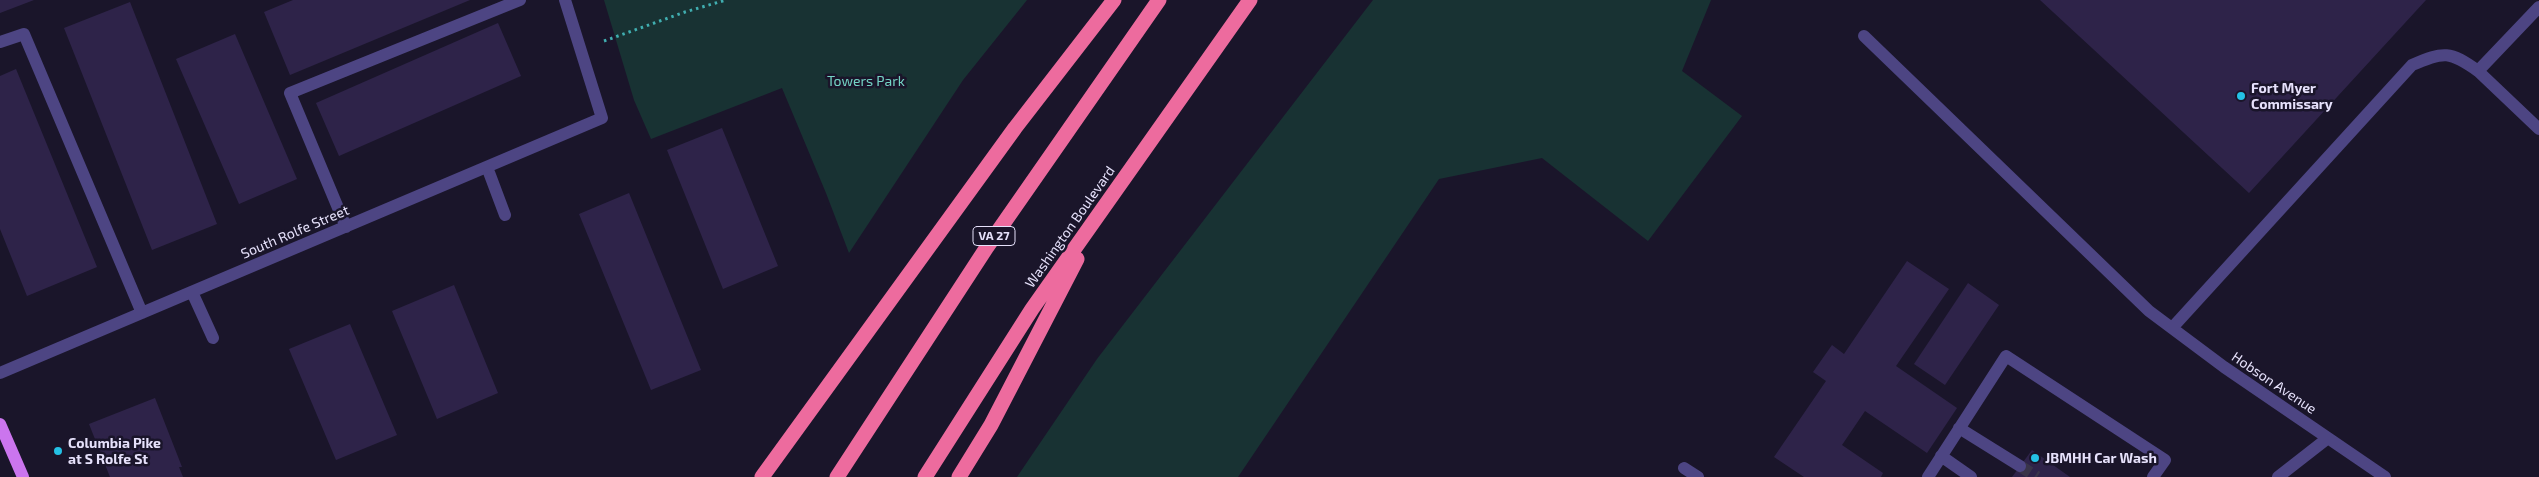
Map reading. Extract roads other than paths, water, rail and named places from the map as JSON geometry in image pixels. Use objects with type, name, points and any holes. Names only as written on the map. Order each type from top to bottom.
[{"type":"highway","points":[[762,477],[1016,128],[1114,0]]},
{"type":"highway","name":"VA 27","points":[[837,477],[987,247],[1159,0]]},
{"type":"highway","name":"Washington Boulevard","points":[[925,477],[1032,310],[1250,0]]},
{"type":"highway","points":[[959,477],[990,425],[1107,201]]},
{"type":"main road","points":[[0,424],[23,477]]},
{"type":"street","points":[[346,227],[290,93],[520,0]]},
{"type":"street","name":"South Rolfe Street","points":[[0,374],[602,118],[565,0]]},
{"type":"street","points":[[2478,71],[2539,7]]},
{"type":"street","points":[[0,42],[24,34],[142,314]]},
{"type":"street","name":"Hobson Avenue","points":[[1864,36],[2149,311],[2224,367],[2385,477]]},
{"type":"street","points":[[2172,328],[2412,65],[2434,55],[2457,56],[2478,71],[2539,129]]},
{"type":"street","points":[[487,167],[505,215]]},
{"type":"street","points":[[192,292],[213,338]]},
{"type":"street","points":[[1928,477],[2006,356],[2165,460],[2154,477]]},
{"type":"street","points":[[1959,428],[2020,466]]},
{"type":"street","points":[[2278,477],[2328,438]]},
{"type":"street","points":[[1941,456],[1971,477]]},
{"type":"street","points":[[1684,468],[1698,477]]},
{"type":"tunnel","points":[[2020,466],[2037,477]]},
{"type":"place","name":"Fort Myer Commissary","points":[[2241,96]]},
{"type":"place","name":"Columbia Pike at S Rolfe St","points":[[58,451]]},
{"type":"place","name":"JBMHH Car Wash","points":[[2035,458]]},
{"type":"park label","name":"Towers Park","points":[[866,81]]}]
